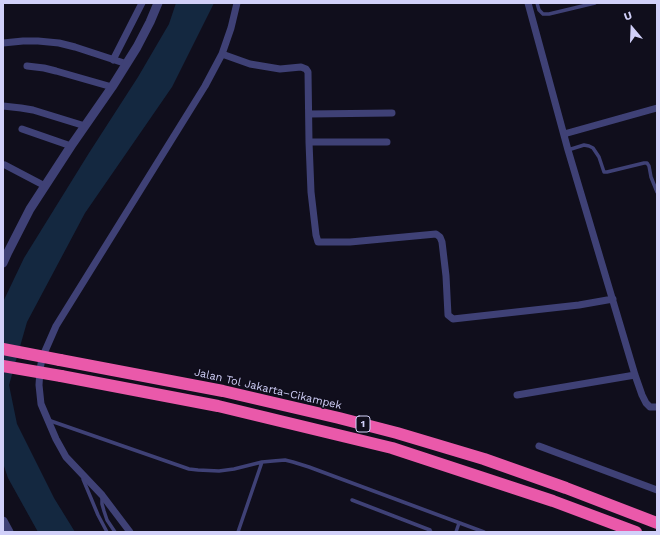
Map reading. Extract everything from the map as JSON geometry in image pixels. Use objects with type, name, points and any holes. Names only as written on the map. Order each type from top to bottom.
[{"type":"highway","name":"Jalan Tol Jakarta–Cikampek","points":[[3,349],[230,393],[397,433],[484,459],[566,488],[657,523]]},
{"type":"highway","name":"1","points":[[3,366],[218,406],[392,448],[554,501],[636,532]]},
{"type":"street","points":[[113,60],[142,3]]},
{"type":"street","points":[[3,263],[5,251],[45,186],[127,64],[144,34],[158,3]]},
{"type":"street","points":[[130,532],[102,495],[66,457],[56,439],[41,404],[39,385],[42,358],[60,319],[205,86],[222,54],[231,28],[237,3]]},
{"type":"street","points":[[528,3],[568,150],[635,375],[646,403],[650,407],[657,406]]},
{"type":"street","points":[[3,43],[23,41],[59,43],[127,64]]},
{"type":"street","points":[[222,54],[250,64],[280,69],[301,68],[306,69],[308,72],[311,192],[316,235],[317,240],[320,242],[350,242],[436,234],[440,237],[442,242],[446,276],[448,315],[453,319],[579,305],[612,299]]},
{"type":"street","points":[[27,66],[56,70],[112,87]]},
{"type":"street","points":[[3,106],[33,110],[85,126]]},
{"type":"street","points":[[564,134],[657,108]]},
{"type":"street","points":[[309,114],[392,113]]},
{"type":"street","points":[[22,129],[71,146]]},
{"type":"street","points":[[309,142],[387,142]]},
{"type":"street","points":[[5,165],[45,186]]},
{"type":"street","points":[[517,395],[635,375]]},
{"type":"street","points":[[539,446],[657,490]]},
{"type":"street","points":[[3,521],[9,532]]},
{"type":"lane","points":[[536,3],[542,14],[550,14],[595,3]]},
{"type":"lane","points":[[568,150],[584,145],[593,148],[600,157],[604,172],[648,163],[651,177],[657,192]]},
{"type":"lane","points":[[47,420],[189,469],[219,471],[262,462],[285,460],[293,462],[484,532]]},
{"type":"lane","points":[[238,532],[262,462]]},
{"type":"lane","points":[[81,472],[98,515],[107,532]]},
{"type":"lane","points":[[102,495],[104,511],[115,532]]},
{"type":"lane","points":[[352,500],[430,530],[431,532]]},
{"type":"lane","points":[[456,532],[459,523]]},
{"type":"water","points":[[176,3],[214,3],[172,87],[85,213],[27,322],[9,385],[17,424],[54,498],[75,532],[38,532],[8,478],[3,463],[3,302],[24,258],[138,77],[169,24]]}]
